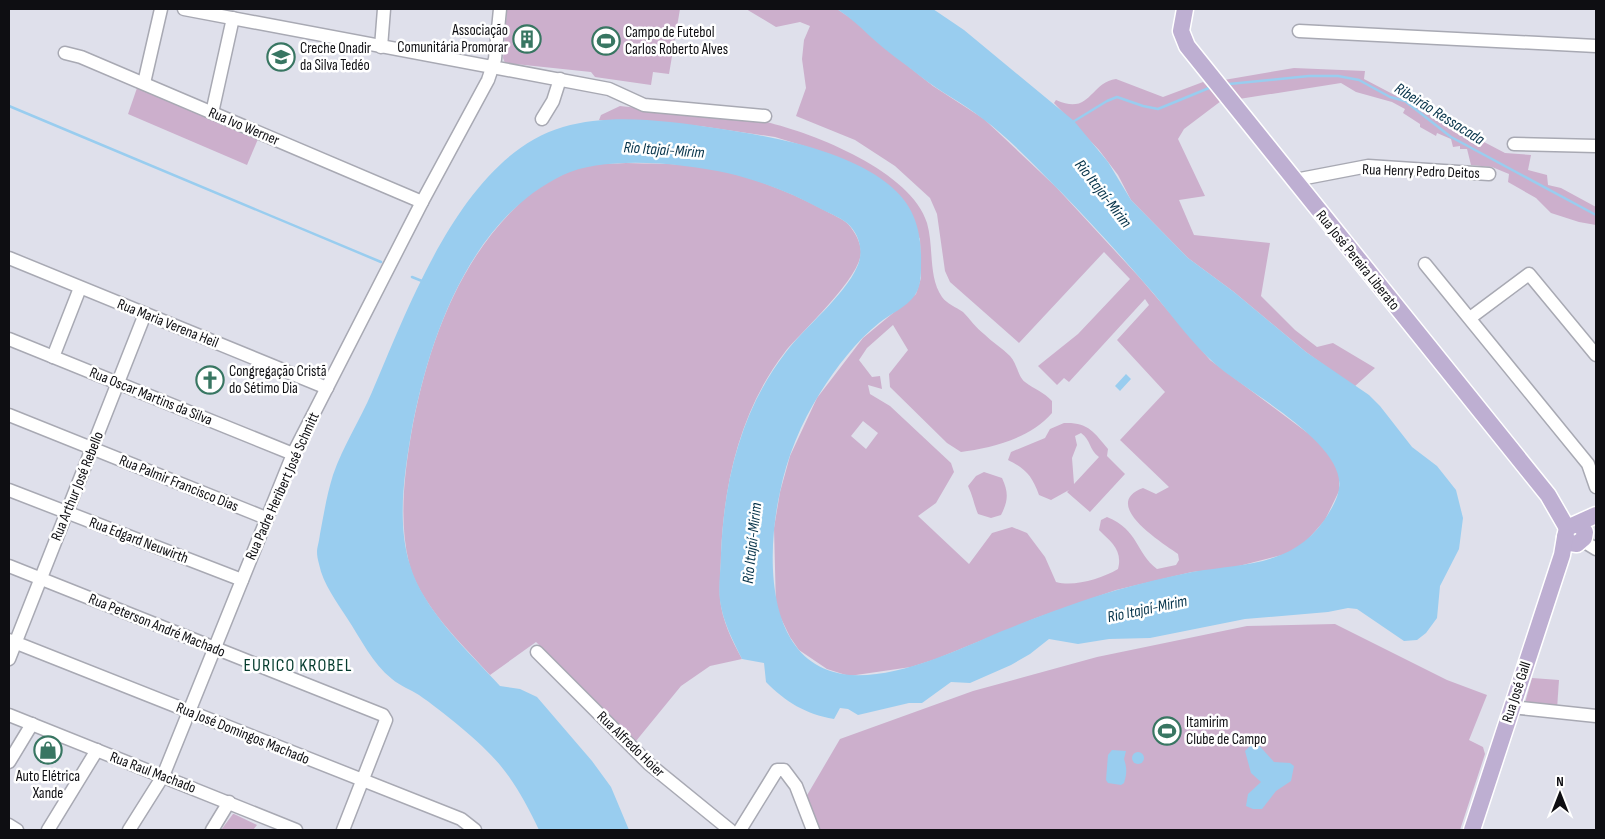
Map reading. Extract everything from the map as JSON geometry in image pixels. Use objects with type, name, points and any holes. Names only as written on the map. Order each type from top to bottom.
[{"type":"main road","name":"Rua José Pereira Liberato","points":[[1185,9],[1181,31],[1187,46],[1579,533]]},
{"type":"main road","name":"Rua José Gall","points":[[1472,830],[1511,707],[1579,533]]},
{"type":"street","points":[[144,83],[161,9]]},
{"type":"street","points":[[184,9],[609,89],[644,105],[765,116]]},
{"type":"street","points":[[381,47],[384,9]]},
{"type":"street","name":"Rua Padre Heribert José Schmitt","points":[[129,830],[163,776],[293,454],[492,68],[495,59],[500,9]]},
{"type":"street","points":[[212,113],[233,18]]},
{"type":"street","points":[[1298,31],[1596,46]]},
{"type":"street","name":"Rua Ivo Werner","points":[[65,53],[81,56],[422,202]]},
{"type":"street","points":[[542,119],[553,102],[560,79]]},
{"type":"street","points":[[1514,144],[1596,146]]},
{"type":"street","name":"Rua Henry Pedro Deitos","points":[[1295,180],[1368,166],[1489,174]]},
{"type":"street","points":[[9,273],[11,259]]},
{"type":"street","name":"Rua Maria Verena Heil","points":[[11,259],[327,388]]},
{"type":"street","points":[[1425,264],[1592,462],[1596,487]]},
{"type":"street","points":[[1470,318],[1529,274],[1596,355]]},
{"type":"street","points":[[53,357],[80,288]]},
{"type":"street","name":"Rua Arthur José Rebello","points":[[9,659],[12,641],[40,579],[145,314]]},
{"type":"street","name":"Rua Oscar Martins da Silva","points":[[9,340],[293,454]]},
{"type":"street","name":"Rua Palmir Francisco Dias","points":[[9,415],[266,518]]},
{"type":"street","name":"Rua Edgard Neuwirth","points":[[9,490],[242,580]]},
{"type":"street","name":"Rua Peterson André Machado","points":[[9,566],[384,715],[386,720],[363,780]]},
{"type":"street","name":"Rua José Domingos Machado","points":[[12,641],[461,819],[475,830]]},
{"type":"street","name":"Rua Alfredo Hoier","points":[[537,652],[649,764],[730,830]]},
{"type":"street","points":[[1511,707],[1596,716]]},
{"type":"street","name":"Rua Raul Machado","points":[[9,715],[295,830]]},
{"type":"street","points":[[9,762],[32,724]]},
{"type":"street","points":[[48,830],[97,750]]},
{"type":"street","points":[[740,830],[777,770],[784,770],[791,776],[804,802],[813,830]]},
{"type":"street","points":[[343,830],[363,780]]},
{"type":"street","points":[[212,830],[229,802]]},
{"type":"street","points":[[9,825],[18,830]]},
{"type":"shaded area","name":"Campo de Futebol Carlos Roberto Alves","points":[[507,9],[680,9],[669,74],[653,72],[651,85],[595,77],[591,72],[505,63],[503,58]]},
{"type":"shaded area","points":[[746,9],[837,9],[855,21],[874,39],[933,86],[984,119],[1056,187],[1140,278],[1210,360],[1313,437],[1329,454],[1339,473],[1339,491],[1325,520],[1303,545],[1286,554],[1231,568],[1192,572],[1116,590],[1036,618],[936,659],[911,667],[849,676],[827,669],[799,650],[790,637],[776,608],[774,528],[780,492],[790,456],[817,398],[863,338],[916,294],[921,278],[920,239],[884,182],[863,170],[814,149],[775,137],[700,126],[599,120],[601,115],[620,106],[766,122],[786,127],[834,145],[859,158],[902,187],[918,204],[927,223],[933,271],[942,297],[949,304],[963,312],[981,332],[1010,356],[1025,382],[1052,401],[1052,413],[1043,422],[1021,436],[997,445],[961,452],[947,443],[890,387],[889,374],[908,350],[893,325],[867,348],[859,360],[872,377],[880,376],[882,389],[868,385],[870,394],[890,406],[951,463],[954,472],[936,503],[918,516],[969,564],[992,533],[1012,527],[1027,533],[1045,557],[1056,582],[1079,583],[1096,579],[1118,569],[1119,557],[1117,551],[1099,530],[1101,520],[1107,517],[1125,528],[1144,556],[1157,569],[1176,565],[1179,560],[1178,554],[1138,523],[1131,513],[1128,503],[1131,495],[1143,488],[1156,494],[1169,487],[1120,440],[1165,392],[1117,340],[1149,305],[1145,299],[1069,382],[1064,378],[1057,385],[1038,366],[1078,334],[1130,279],[1104,252],[1019,343],[950,282],[945,271],[937,214],[930,198],[895,166],[855,140],[796,116],[806,88],[802,59],[804,40],[810,26],[800,22],[776,27]],"holes":[[[863,421],[878,433],[866,449],[851,436]]]},
{"type":"shaded area","points":[[1294,68],[1365,71],[1364,79],[1505,153],[1531,155],[1528,170],[1547,175],[1548,185],[1561,188],[1596,207],[1596,225],[1551,213],[1536,198],[1508,182],[1509,174],[1492,167],[1471,165],[1467,149],[1460,149],[1460,146],[1453,147],[1451,139],[1437,133],[1436,136],[1420,127],[1420,124],[1403,113],[1405,109],[1392,102],[1356,92],[1341,83],[1239,99],[1224,80]]},
{"type":"shaded area","points":[[1116,79],[1163,97],[1203,82],[1221,101],[1184,129],[1178,139],[1205,196],[1179,200],[1194,235],[1270,243],[1261,296],[1295,330],[1317,347],[1333,343],[1375,368],[1354,387],[1306,352],[1234,292],[1188,258],[1131,200],[1118,175],[1099,150],[1054,103],[1056,100],[1068,104],[1076,104],[1089,97],[1100,86]]},
{"type":"shaded area","points":[[137,88],[258,139],[247,165],[128,114]]},
{"type":"shaded area","points":[[626,163],[694,166],[729,172],[762,182],[843,220],[855,233],[861,251],[859,262],[842,289],[785,352],[769,374],[756,398],[737,448],[726,501],[721,554],[720,593],[725,622],[742,659],[710,666],[681,686],[636,741],[536,642],[490,675],[443,623],[422,594],[409,563],[403,515],[408,451],[425,372],[447,310],[461,281],[478,253],[498,227],[535,190],[563,174],[582,167],[596,164]]},
{"type":"shaded area","points":[[1064,423],[1072,423],[1090,429],[1108,449],[1107,456],[1125,474],[1090,512],[1067,492],[1069,490],[1051,500],[1039,495],[1028,474],[1008,460],[1011,452],[1045,438],[1050,429]],"holes":[[[1081,433],[1099,457],[1074,484],[1072,458],[1077,445],[1075,436]]]},
{"type":"shaded area","points":[[984,472],[1002,478],[1007,493],[1001,515],[991,518],[978,514],[968,486],[976,476]]},
{"type":"shaded area","name":"Itamirim Clube de Campo","points":[[1335,624],[1447,680],[1487,695],[1469,740],[1483,747],[1485,754],[1460,830],[820,830],[806,797],[840,739],[973,691],[1097,657],[1247,626]]},
{"type":"shaded area","points":[[1532,678],[1559,680],[1557,709],[1524,706]]},
{"type":"shaded area","points":[[233,814],[257,825],[253,830],[221,830]]},
{"type":"water","name":"Rio Itajaí-Mirim","points":[[837,9],[933,9],[964,30],[1074,121],[1108,162],[1131,200],[1188,258],[1234,292],[1306,352],[1369,395],[1380,406],[1412,447],[1437,466],[1456,490],[1463,518],[1459,549],[1440,586],[1437,618],[1426,633],[1417,640],[1404,641],[1357,609],[1348,608],[1328,612],[1245,619],[1150,638],[1109,639],[1078,644],[1049,639],[1030,654],[1011,665],[970,683],[951,682],[922,703],[909,703],[858,715],[848,709],[840,708],[834,719],[814,714],[797,706],[781,696],[766,682],[764,663],[742,659],[726,624],[721,609],[719,589],[726,499],[738,447],[746,422],[757,398],[770,374],[786,352],[844,289],[851,278],[859,262],[860,244],[858,238],[845,221],[811,204],[764,184],[727,173],[689,166],[644,163],[621,163],[580,169],[563,175],[530,195],[502,221],[478,252],[458,286],[429,360],[411,434],[404,483],[403,517],[406,549],[416,582],[425,598],[448,630],[500,686],[520,689],[537,697],[592,761],[611,787],[629,830],[539,830],[526,804],[506,772],[493,757],[450,719],[419,695],[395,681],[378,666],[327,586],[321,571],[317,552],[327,496],[337,464],[423,277],[444,237],[469,200],[496,168],[528,143],[563,127],[600,120],[658,121],[697,125],[782,140],[828,153],[870,172],[897,192],[911,210],[918,230],[921,253],[921,277],[917,292],[908,303],[879,323],[862,338],[826,384],[813,404],[796,441],[780,492],[773,543],[776,600],[784,626],[797,648],[816,665],[842,674],[861,675],[903,669],[945,655],[1060,609],[1117,590],[1192,572],[1267,560],[1284,554],[1314,533],[1327,516],[1336,499],[1339,488],[1337,471],[1327,453],[1311,436],[1291,419],[1214,363],[1073,204],[1003,135],[975,113],[920,76]]},
{"type":"water","points":[[1126,374],[1131,379],[1120,391],[1115,386]]},
{"type":"water","points":[[1255,741],[1274,762],[1290,763],[1294,766],[1291,781],[1276,791],[1262,809],[1253,809],[1246,806],[1248,794],[1261,782],[1251,773],[1245,751]]},
{"type":"water","points":[[1112,750],[1126,751],[1124,759],[1126,776],[1124,783],[1121,785],[1108,783],[1106,780],[1108,755]]},
{"type":"water","points":[[1138,752],[1144,758],[1138,764],[1132,758]]},
{"type":"waterway","name":"Ribeirão Ressacada","points":[[1229,84],[1309,76],[1338,76],[1359,80],[1390,97],[1405,101],[1451,137],[1596,215]]},
{"type":"waterway","name":"Ribeirão Ressacada","points":[[1071,123],[1117,97],[1158,109],[1209,88]]},
{"type":"waterway","points":[[9,106],[381,262]]},
{"type":"waterway","points":[[412,277],[422,281]]},
{"type":"place","name":"Associação Comunitária Promorar","points":[[527,39]]},
{"type":"place","name":"Campo de Futebol Carlos Roberto Alves","points":[[606,41]]},
{"type":"place","name":"Creche Onadir da Silva Tedéo","points":[[281,57]]},
{"type":"place","name":"Congregação Cristã do Sétimo Dia","points":[[210,380]]},
{"type":"place","name":"Itamirim Clube de Campo","points":[[1167,731]]},
{"type":"place","name":"Auto Elétrica Xande","points":[[48,750]]},
{"type":"district","name":"EURICO KROBEL","points":[[298,665]]}]
